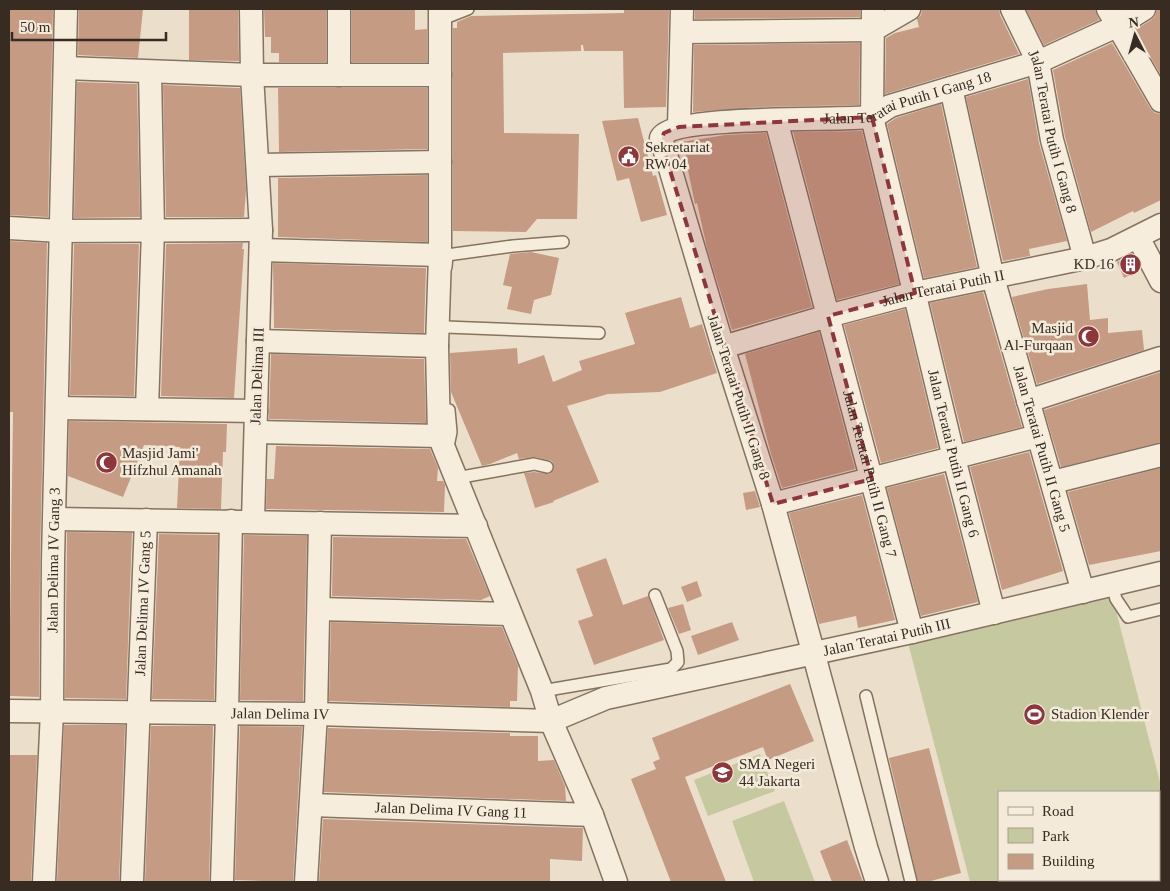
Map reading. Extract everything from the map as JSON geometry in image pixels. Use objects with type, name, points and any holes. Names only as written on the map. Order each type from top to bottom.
[{"type":"street","name":"Jalan Delima IV Gang 3","points":[[44,882],[52,711],[66,9]]},
{"type":"street","name":"Jalan Delima III","points":[[251,9],[252,75],[259,165],[261,240],[254,522]]},
{"type":"street","points":[[339,9],[339,74]]},
{"type":"street","points":[[680,127],[682,9]]},
{"type":"street","points":[[682,32],[873,19],[909,9]]},
{"type":"street","name":"Jalan Teratai Putih I Gang 8","points":[[1012,9],[1038,62],[1052,140],[1085,258]]},
{"type":"street","name":"Jalan Teratai Putih I Gang 18","points":[[661,141],[664,133],[680,127],[730,122],[872,117],[890,106],[1038,62],[1112,17],[1144,9]]},
{"type":"street","points":[[440,14],[441,440],[542,691],[551,720],[592,815],[616,882]]},
{"type":"street","points":[[1112,17],[1161,101]]},
{"type":"street","name":"Jalan Teratai Putih II Gang 6","points":[[873,19],[872,117],[954,458],[994,613]]},
{"type":"street","points":[[64,68],[252,75],[440,74]]},
{"type":"street","points":[[147,409],[153,230],[150,72]]},
{"type":"street","name":"Jalan Teratai Putih II Gang 5","points":[[952,88],[993,278],[1083,592]]},
{"type":"street","name":"Jalan Teratai Putih II Gang 7","points":[[776,120],[912,632]]},
{"type":"street","name":"Jalan Teratai Putih II Gang 8","points":[[661,141],[722,347],[773,504],[814,654]]},
{"type":"street","points":[[259,165],[440,162]]},
{"type":"street","name":"Jalan Teratai Putih II","points":[[722,347],[915,293],[1085,258],[1111,250],[1161,225]]},
{"type":"street","points":[[9,228],[61,231],[153,230],[440,255]]},
{"type":"street","points":[[1138,237],[1161,281]]},
{"type":"street","points":[[258,341],[442,336]]},
{"type":"street","points":[[1028,401],[1161,358]]},
{"type":"street","points":[[57,408],[147,409],[441,440]]},
{"type":"street","points":[[773,504],[1038,436]]},
{"type":"street","points":[[1053,482],[1161,455]]},
{"type":"street","points":[[55,519],[146,520]]},
{"type":"street","name":"Jalan Delima IV Gang 5","points":[[132,882],[144,526],[146,520],[476,526]]},
{"type":"street","points":[[222,882],[231,522]]},
{"type":"street","points":[[306,882],[316,714],[320,523]]},
{"type":"street","name":"Jalan Teratai Putih III","points":[[877,882],[814,654],[1161,573]]},
{"type":"street","points":[[319,609],[510,614]]},
{"type":"street","points":[[551,720],[606,698],[814,654]]},
{"type":"street","name":"Jalan Delima IV","points":[[9,711],[316,714],[551,720]]},
{"type":"street","name":"Jalan Delima IV Gang 11","points":[[311,805],[592,815]]},
{"type":"lane","points":[[440,14],[468,9]]},
{"type":"lane","points":[[563,242],[513,246],[447,255],[442,336],[599,333]]},
{"type":"lane","points":[[456,478],[534,464],[547,467]]},
{"type":"lane","points":[[1112,585],[1116,600],[1128,617],[1161,609]]},
{"type":"lane","points":[[542,691],[670,668],[678,662],[677,651],[655,595]]},
{"type":"lane","points":[[866,696],[911,882]]},
{"type":"highlighted area","points":[[872,117],[915,293],[828,316],[872,479],[773,504],[661,141],[664,133],[679,127]]},
{"type":"green space","name":"Stadion Klender","points":[[1111,591],[1161,786],[1161,882],[970,882],[908,643]]},
{"type":"green space","points":[[760,754],[775,791],[708,816],[694,780]]},
{"type":"green space","points":[[784,801],[815,882],[754,882],[732,821]]},
{"type":"building","points":[[9,9],[53,9],[48,217],[9,215]]},
{"type":"building","points":[[79,9],[143,9],[138,58],[78,55]]},
{"type":"building","points":[[189,9],[238,9],[239,61],[189,60]]},
{"type":"building","points":[[264,9],[326,9],[326,62],[279,62],[279,53],[271,53],[271,37],[265,37]]},
{"type":"building","points":[[352,9],[415,9],[415,30],[427,29],[427,62],[352,62]]},
{"type":"building","points":[[624,9],[669,9],[666,107],[624,108],[623,51],[584,51],[583,45],[581,45],[581,51],[503,53],[504,133],[579,134],[577,219],[537,219],[526,232],[453,231],[453,28],[457,28],[457,22],[471,16],[624,13]]},
{"type":"building","points":[[695,9],[860,9],[860,17],[695,19]]},
{"type":"building","points":[[922,9],[999,9],[1000,15],[1019,54],[885,94],[886,38],[895,33],[919,27],[917,19],[921,15]]},
{"type":"building","points":[[1026,9],[1095,9],[1099,20],[1044,45]]},
{"type":"building","points":[[1157,9],[1161,9],[1161,75],[1135,30],[1151,20],[1155,16]]},
{"type":"building","points":[[860,43],[859,105],[757,107],[693,112],[694,45]]},
{"type":"building","points":[[1112,43],[1150,108],[1155,113],[1161,114],[1161,200],[1134,213],[1133,211],[1091,232],[1065,137],[1053,70]]},
{"type":"building","points":[[1028,79],[1039,143],[1067,241],[1029,249],[1030,256],[1003,261],[966,97]]},
{"type":"building","points":[[77,82],[137,84],[140,217],[74,218]]},
{"type":"building","points":[[163,85],[240,88],[246,190],[244,217],[166,217]]},
{"type":"building","points":[[278,88],[427,88],[427,149],[279,152]]},
{"type":"building","points":[[941,104],[977,267],[924,278],[887,124],[896,118]]},
{"type":"building","points":[[638,118],[653,176],[656,175],[667,215],[641,222],[629,178],[617,181],[602,121]]},
{"type":"building","points":[[862,131],[899,284],[837,300],[793,132]]},
{"type":"building","points":[[766,133],[812,307],[732,330],[707,248],[697,203],[695,204],[688,170],[690,169],[682,142],[725,135]]},
{"type":"building","points":[[427,175],[427,242],[278,237],[278,178]]},
{"type":"building","points":[[9,241],[47,243],[39,697],[9,696],[13,412],[9,412]]},
{"type":"building","points":[[243,243],[234,398],[161,396],[166,244]]},
{"type":"building","points":[[74,244],[139,244],[134,396],[70,395]]},
{"type":"building","points":[[531,252],[559,258],[551,295],[534,300],[531,314],[507,309],[512,287],[503,285],[510,254]]},
{"type":"building","name":"KD 16","points":[[1132,254],[1141,270],[1124,278],[1117,262]]},
{"type":"building","points":[[273,263],[426,268],[424,333],[274,328]]},
{"type":"building","name":"Masjid Al-Furqaan","points":[[1087,284],[1090,320],[1108,318],[1108,333],[1142,330],[1144,350],[1037,384],[1012,297],[1048,289]]},
{"type":"building","points":[[983,292],[1022,427],[964,442],[930,303]]},
{"type":"building","points":[[681,297],[690,328],[702,324],[717,373],[660,392],[608,394],[567,406],[599,482],[554,502],[535,508],[524,473],[550,474],[554,468],[552,461],[535,457],[519,459],[517,453],[482,466],[451,392],[450,353],[517,348],[518,364],[544,355],[553,382],[582,370],[579,361],[635,344],[625,313]]},
{"type":"building","points":[[905,309],[938,448],[881,463],[844,325]]},
{"type":"building","points":[[819,332],[855,469],[782,488],[771,454],[745,354]]},
{"type":"building","points":[[271,354],[424,359],[426,423],[269,419]]},
{"type":"building","points":[[1161,372],[1161,442],[1061,467],[1044,410]]},
{"type":"building","points":[[69,421],[227,424],[226,452],[223,452],[221,509],[177,508],[180,447],[144,445],[123,497],[68,476]]},
{"type":"building","points":[[276,446],[430,449],[438,468],[437,481],[443,481],[445,485],[444,512],[266,509],[267,479],[274,479]]},
{"type":"building","points":[[1029,452],[1063,571],[1002,590],[970,467]]},
{"type":"building","points":[[1161,468],[1161,551],[1089,565],[1068,492]]},
{"type":"building","points":[[944,474],[978,602],[921,616],[887,488]]},
{"type":"building","points":[[755,491],[760,507],[746,510],[743,493]]},
{"type":"building","points":[[862,495],[895,620],[858,628],[856,616],[819,624],[789,513]]},
{"type":"building","points":[[67,532],[132,533],[126,699],[65,698]]},
{"type":"building","points":[[159,534],[218,535],[214,700],[152,699]]},
{"type":"building","points":[[244,535],[307,536],[303,701],[240,700]]},
{"type":"building","points":[[333,537],[466,539],[490,596],[481,600],[332,596]]},
{"type":"building","points":[[606,558],[623,605],[648,596],[664,640],[594,665],[578,621],[593,616],[576,569]]},
{"type":"building","points":[[697,581],[702,596],[687,602],[681,587]]},
{"type":"building","points":[[683,604],[691,630],[679,634],[668,608]]},
{"type":"building","points":[[331,622],[502,627],[518,666],[517,701],[510,701],[510,707],[329,701]]},
{"type":"building","points":[[732,622],[739,640],[698,655],[691,636]]},
{"type":"building","points":[[790,684],[814,741],[768,760],[763,747],[685,777],[726,882],[671,882],[631,779],[656,769],[653,762],[660,759],[652,738]]},
{"type":"building","points":[[64,725],[125,725],[119,882],[57,882]]},
{"type":"building","points":[[151,726],[213,726],[209,882],[145,882]]},
{"type":"building","points":[[240,726],[302,727],[293,882],[235,880]]},
{"type":"building","points":[[328,728],[510,733],[510,736],[538,736],[538,761],[554,760],[565,786],[566,801],[324,792]]},
{"type":"building","points":[[929,748],[961,873],[927,882],[918,882],[889,758]]},
{"type":"building","points":[[9,755],[37,755],[31,882],[9,882]]},
{"type":"building","points":[[323,819],[583,828],[582,861],[550,859],[550,882],[319,882]]},
{"type":"building","points":[[847,840],[863,882],[832,882],[820,851]]},
{"type":"place","name":"Sekretariat RW 04","points":[[629,156]]},
{"type":"place","name":"KD 16","points":[[1130,264]]},
{"type":"place","name":"Masjid Al-Furqaan","points":[[1089,337]]},
{"type":"place","name":"Masjid Jami' Hifzhul Amanah","points":[[106,462]]},
{"type":"place","name":"Stadion Klender","points":[[1035,714]]},
{"type":"place","name":"SMA Negeri 44 Jakarta","points":[[723,773]]}]
